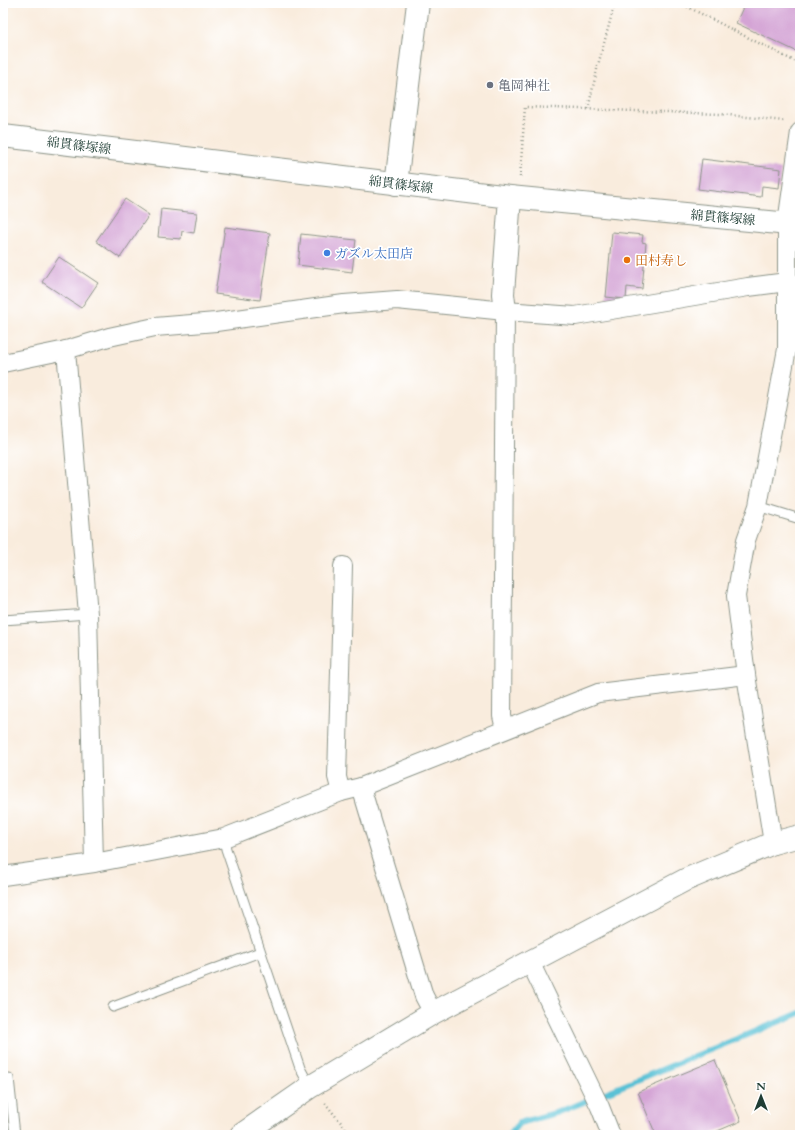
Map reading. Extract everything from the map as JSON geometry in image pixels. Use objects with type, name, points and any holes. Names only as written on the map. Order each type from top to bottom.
[{"type":"street","points":[[396,184],[418,3]]},
{"type":"street","points":[[773,843],[746,675],[736,596],[746,540],[758,506],[794,349],[787,282],[800,132]]},
{"type":"street","name":"綿貫篠塚線","points":[[3,136],[396,184],[515,188],[793,224]]},
{"type":"street","points":[[505,729],[502,716],[505,311],[503,294],[515,188]]},
{"type":"street","points":[[3,362],[66,350],[109,337],[156,327],[216,322],[371,301],[397,300],[505,311],[574,316],[748,286],[787,282]]},
{"type":"street","points":[[66,350],[88,614],[94,862]]},
{"type":"street","points":[[341,792],[337,777],[343,566]]},
{"type":"street","points":[[3,876],[94,862],[224,838],[341,792],[361,787],[598,693],[746,675]]},
{"type":"street","points":[[361,787],[424,996],[433,1013]]},
{"type":"street","points":[[241,1135],[310,1087],[433,1013],[686,880],[773,843],[800,836]]},
{"type":"street","points":[[530,962],[600,1107],[611,1135]]},
{"type":"lane","points":[[758,506],[800,519]]},
{"type":"lane","points":[[3,620],[88,614]]},
{"type":"lane","points":[[224,838],[226,849],[260,952],[300,1068],[310,1087]]},
{"type":"lane","points":[[114,1007],[260,952]]},
{"type":"lane","points":[[9,1078],[14,1135]]},
{"type":"path","points":[[588,109],[615,3]]},
{"type":"path","points":[[680,3],[800,64]]},
{"type":"path","points":[[515,188],[525,107],[720,114],[785,121]]},
{"type":"path","points":[[310,1087],[328,1106],[351,1135]]},
{"type":"building","points":[[745,3],[800,3],[800,53],[736,23]]},
{"type":"building","points":[[702,159],[781,169],[779,188],[762,186],[761,197],[698,189]]},
{"type":"building","points":[[125,199],[149,215],[120,258],[96,241]]},
{"type":"building","points":[[161,209],[197,213],[194,233],[182,231],[181,239],[158,237]]},
{"type":"building","points":[[225,227],[270,233],[260,300],[215,294]]},
{"type":"building","points":[[612,232],[643,235],[642,242],[646,243],[642,289],[627,287],[626,299],[606,297]]},
{"type":"building","points":[[301,234],[356,240],[352,272],[298,265]]},
{"type":"building","points":[[59,257],[98,283],[81,308],[42,282]]},
{"type":"building","points":[[715,1060],[741,1121],[708,1135],[656,1135],[638,1092]]},
{"type":"waterway","points":[[509,1135],[519,1123],[559,1112],[800,1013]]},
{"type":"place","name":"亀岡神社","points":[[490,85]]},
{"type":"place","name":"ガズル太田店","points":[[327,253]]},
{"type":"place","name":"田村寿し","points":[[627,260]]}]
